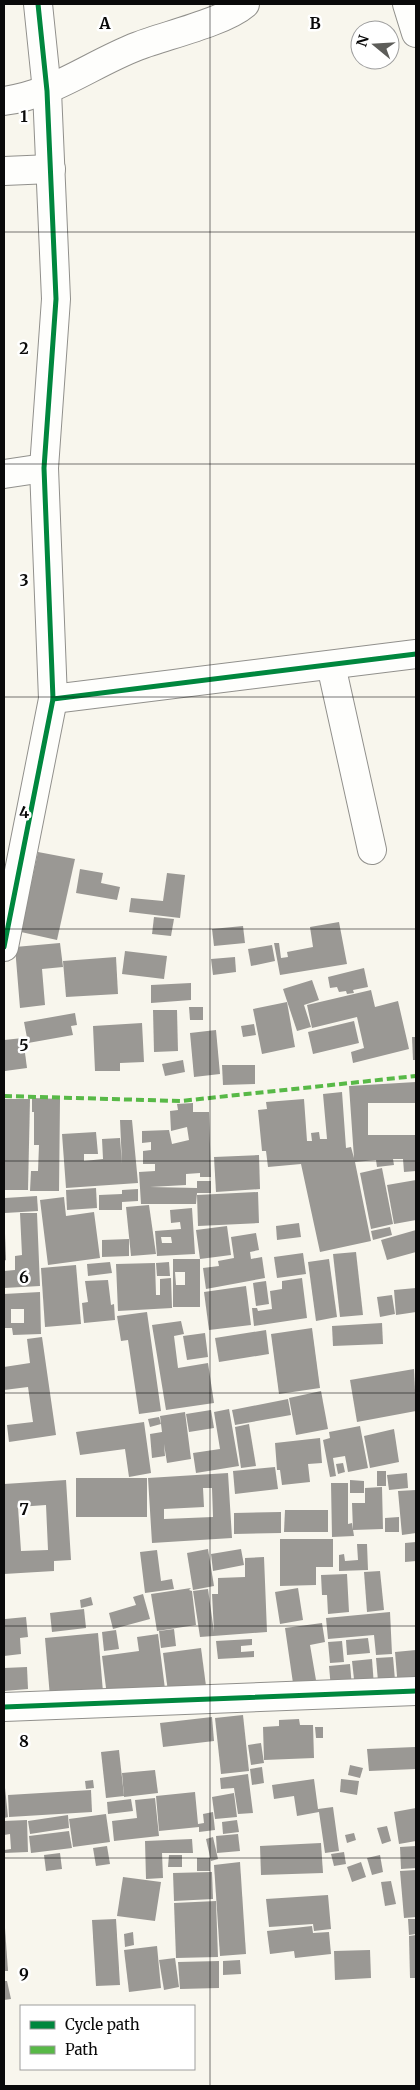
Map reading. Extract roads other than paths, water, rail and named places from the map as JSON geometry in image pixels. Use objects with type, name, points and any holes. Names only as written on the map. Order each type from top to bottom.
[{"type":"street","points":[[4,948],[53,699],[44,468],[56,299],[47,91],[38,4]]},
{"type":"street","points":[[4,101],[47,91],[137,46],[201,24],[245,4]]},
{"type":"street","points":[[407,4],[416,33]]},
{"type":"street","points":[[4,171],[51,169]]},
{"type":"street","points":[[4,474],[44,468]]},
{"type":"street","points":[[53,699],[416,654]]},
{"type":"street","points":[[331,665],[372,850]]},
{"type":"street","points":[[4,1707],[416,1691]]}]
